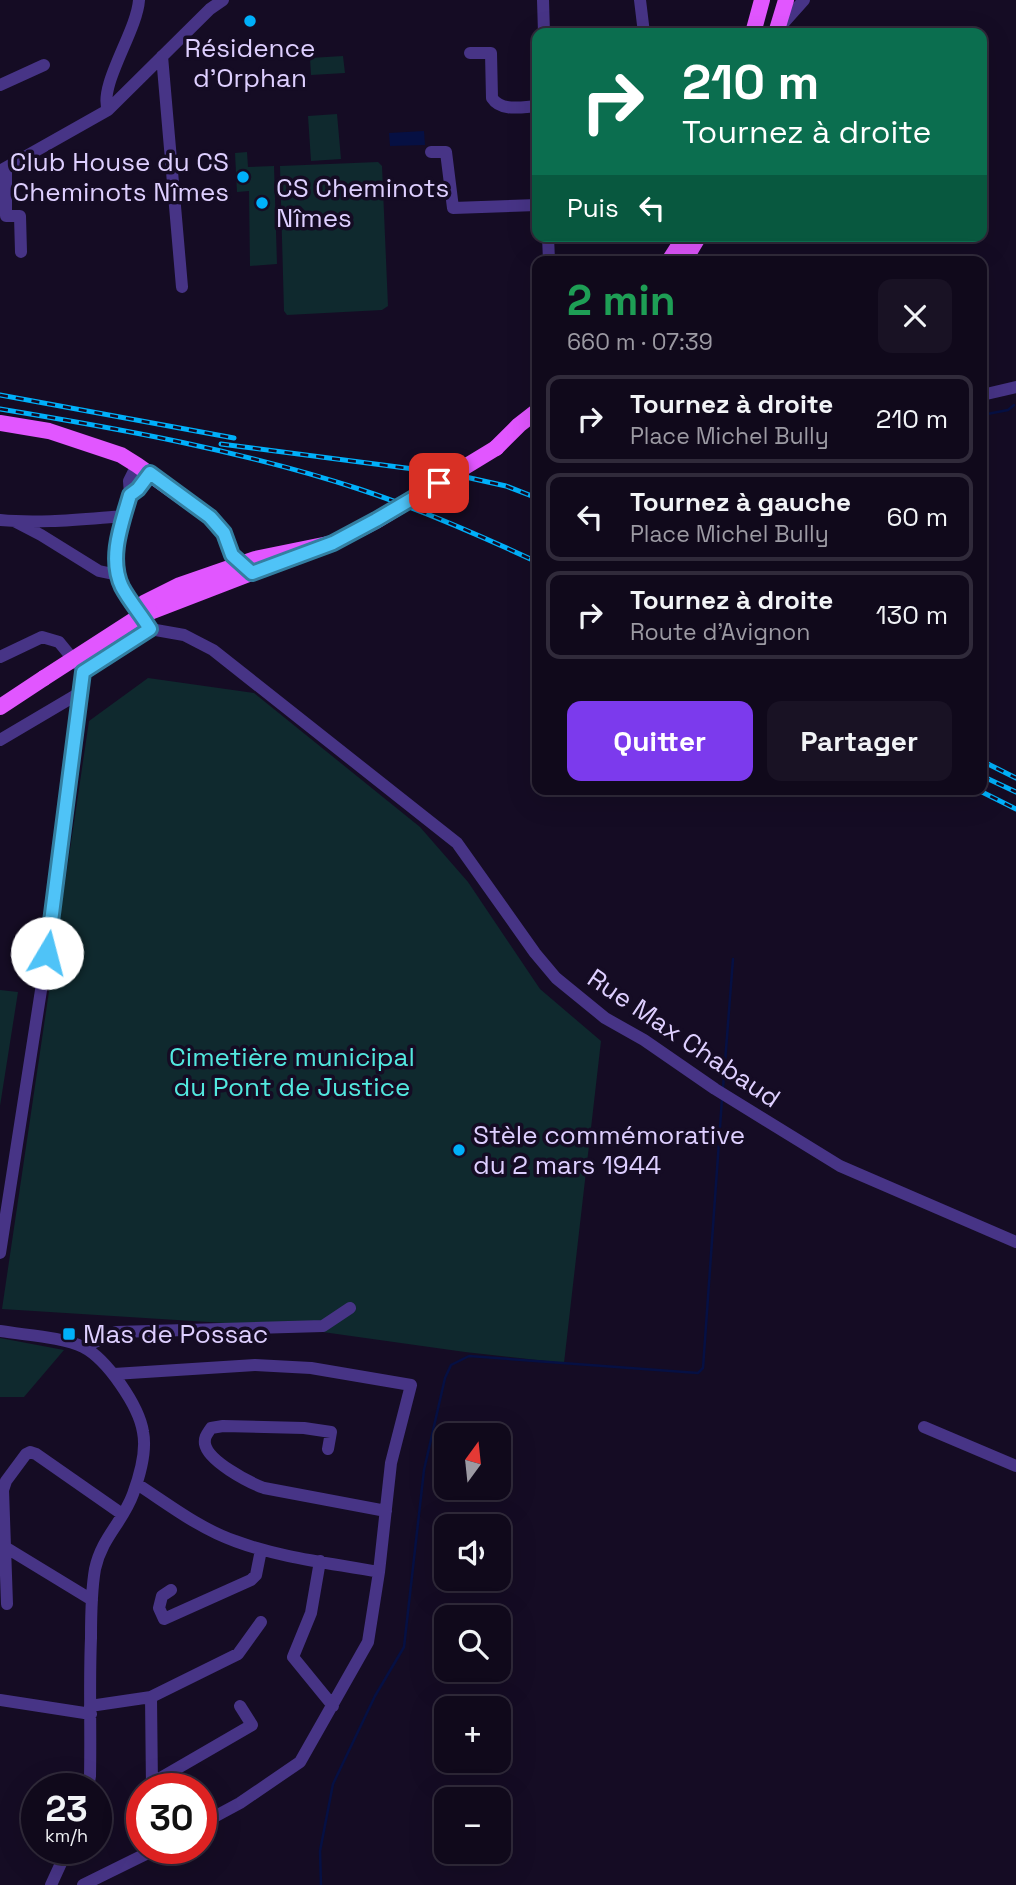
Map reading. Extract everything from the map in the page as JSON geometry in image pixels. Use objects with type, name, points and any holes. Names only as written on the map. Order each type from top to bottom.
[{"type":"main road","points":[[754,28],[762,0]]},
{"type":"main road","points":[[777,28],[786,0]]},
{"type":"main road","points":[[496,448],[532,415]]},
{"type":"main road","points":[[0,423],[49,431],[108,450],[143,469],[210,517],[224,533],[232,555],[246,568]]},
{"type":"main road","points":[[0,696],[41,674],[180,585],[333,543],[520,435],[532,425]]},
{"type":"main road","points":[[0,707],[41,674]]},
{"type":"street","points":[[107,110],[105,94],[135,21],[139,0]]},
{"type":"street","points":[[21,252],[20,216],[6,216],[3,170],[107,110],[162,57],[206,4],[223,0]]},
{"type":"street","points":[[543,0],[544,28]]},
{"type":"street","points":[[640,0],[643,28]]},
{"type":"street","points":[[780,28],[804,0]]},
{"type":"street","points":[[470,53],[491,53],[492,98],[495,103],[501,107],[532,106]]},
{"type":"street","points":[[162,57],[182,287]]},
{"type":"street","points":[[0,85],[44,65]]},
{"type":"street","points":[[431,152],[446,152],[453,208],[532,205]]},
{"type":"street","points":[[987,394],[1016,387]]},
{"type":"street","points":[[83,672],[150,629],[123,589],[118,575],[116,552],[130,495],[129,481],[143,469]]},
{"type":"street","points":[[0,520],[16,522],[124,516]]},
{"type":"street","points":[[41,535],[43,521]]},
{"type":"street","points":[[16,522],[99,571],[118,575]]},
{"type":"street","name":"Rue Max Chabaud","points":[[150,629],[184,635],[213,650],[457,843],[535,953],[556,978],[605,1018],[644,1040],[716,1090],[840,1166],[1016,1242]]},
{"type":"street","points":[[0,657],[42,637],[59,642],[83,672],[83,691],[45,962],[0,1253]]},
{"type":"street","points":[[0,740],[83,691]]},
{"type":"street","points":[[84,1347],[116,1332],[323,1326],[350,1308]]},
{"type":"street","points":[[0,1331],[84,1347],[114,1374],[129,1398],[143,1431],[143,1457],[137,1484],[132,1498],[104,1542],[95,1569],[92,1600],[90,1773]]},
{"type":"street","points":[[114,1374],[254,1365],[311,1368],[411,1385],[391,1463],[379,1573],[368,1642],[300,1762],[217,1815]]},
{"type":"street","points":[[328,1450],[331,1432],[304,1428],[223,1426],[211,1428],[205,1437],[205,1446],[210,1455],[247,1481],[264,1488],[386,1511]]},
{"type":"street","points":[[924,1427],[1016,1466]]},
{"type":"street","points":[[7,1604],[4,1486],[28,1452],[36,1454],[122,1514]]},
{"type":"street","points":[[137,1484],[233,1541],[261,1550],[379,1573]]},
{"type":"street","points":[[5,1547],[92,1600]]},
{"type":"street","points":[[171,1590],[162,1595],[159,1608],[164,1619],[251,1580],[256,1575],[261,1550]]},
{"type":"street","points":[[320,1561],[311,1613],[293,1657],[333,1706]]},
{"type":"street","points":[[0,1700],[90,1710],[151,1697],[238,1654],[261,1622]]},
{"type":"street","points":[[151,1697],[152,1773]]},
{"type":"street","points":[[173,1773],[252,1725],[240,1706]]},
{"type":"street","points":[[51,1885],[61,1864]]},
{"type":"street","points":[[83,1885],[126,1864]]},
{"type":"green space","points":[[343,56],[345,73],[311,75],[310,58]]},
{"type":"green space","points":[[337,114],[341,159],[311,161],[308,116]]},
{"type":"green space","name":"CS Cheminots Nîmes","points":[[247,152],[248,167],[274,166],[277,264],[250,266],[249,191],[237,192],[235,153]]},
{"type":"green space","points":[[378,162],[382,166],[388,306],[382,310],[287,315],[284,311],[280,166]]},
{"type":"green space","name":"Cimetière municipal du Pont de Justice","points":[[148,678],[254,693],[420,827],[468,882],[540,989],[601,1041],[564,1363],[287,1327],[2,1309],[89,721]]},
{"type":"green space","points":[[0,990],[18,992],[0,1106]]},
{"type":"green space","points":[[0,1338],[64,1350],[24,1397],[0,1397]]},
{"type":"shaded area","points":[[424,131],[425,145],[390,146],[389,133]]},
{"type":"waterway","points":[[987,414],[1008,410],[1014,405]]},
{"type":"waterway","points":[[723,1088],[733,959]]},
{"type":"waterway","points":[[321,1885],[320,1851],[333,1784],[375,1696],[404,1647],[424,1470],[445,1378],[451,1365],[469,1356],[698,1373],[703,1368],[722,1099]]},
{"type":"railway","points":[[0,395],[234,438]]},
{"type":"railway","points":[[0,409],[181,442],[315,475],[427,514],[532,560]]},
{"type":"railway","points":[[221,444],[452,474],[506,486],[532,496]]},
{"type":"railway","points":[[987,764],[1016,778]]},
{"type":"railway","points":[[987,778],[1016,792]]},
{"type":"railway","points":[[987,794],[1016,809]]},
{"type":"place","name":"Résidence d'Orphan","points":[[250,21]]},
{"type":"place","name":"Club House du CS Cheminots Nîmes","points":[[243,177]]},
{"type":"place","name":"CS Cheminots Nîmes","points":[[262,203]]},
{"type":"place","name":"Stèle commémorative du 2 mars 1944","points":[[459,1150]]},
{"type":"place","name":"Mas de Possac","points":[[69,1334]]},
{"type":"route","points":[[47,953],[83,691],[83,672],[150,629],[123,589],[118,575],[116,552],[130,495],[150,473],[210,517],[224,533],[232,555],[252,573],[333,543],[439,483]]}]
